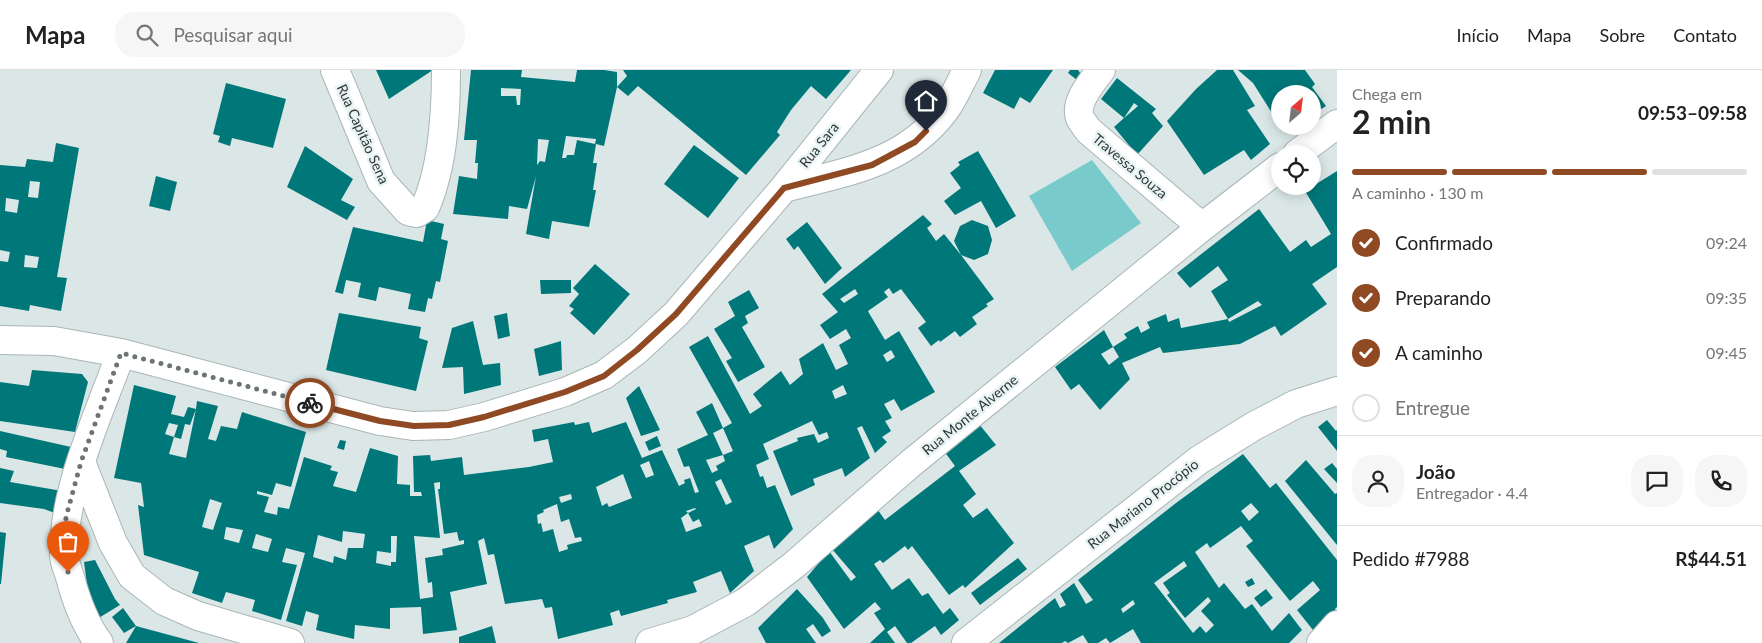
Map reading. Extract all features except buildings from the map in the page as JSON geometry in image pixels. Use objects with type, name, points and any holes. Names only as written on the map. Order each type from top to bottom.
[{"type":"street","name":"Rua Capitão Sena","points":[[335,70],[381,181],[408,211],[417,212],[426,208],[436,176],[446,106],[446,70]]},
{"type":"street","name":"Rua Sara","points":[[0,340],[54,341],[121,353],[380,421],[414,426],[449,425],[484,417],[565,392],[604,376],[637,350],[676,314],[784,188],[879,70]]},
{"type":"street","points":[[784,188],[872,165],[915,142],[946,110],[967,70]]},
{"type":"street","name":"Travessa Souza","points":[[1101,70],[1088,88],[1079,108],[1080,118],[1089,131],[1202,227]]},
{"type":"street","points":[[1309,145],[1337,124]]},
{"type":"street","name":"Rua Monte Alverne","points":[[650,643],[693,630],[746,602],[794,565],[910,464],[1202,227],[1271,174]]},
{"type":"street","points":[[99,643],[77,602],[64,557],[66,517],[81,462],[121,353]]},
{"type":"street","name":"Rua Mariano Procópio","points":[[966,643],[1199,460],[1254,426],[1296,404],[1337,391]]},
{"type":"street","points":[[81,462],[113,543],[132,576],[164,601],[198,616],[290,643]]},
{"type":"street","points":[[1321,643],[1337,625]]},
{"type":"shaded area","points":[[1092,160],[1141,223],[1072,271],[1029,196]]},
{"type":"way so far","points":[[68,572],[64,557],[66,517],[81,462],[121,353],[310,403]]},
{"type":"route","points":[[310,403],[380,421],[414,426],[449,425],[484,417],[565,392],[604,376],[637,350],[676,314],[784,188],[872,165],[915,142],[926,131]]}]
